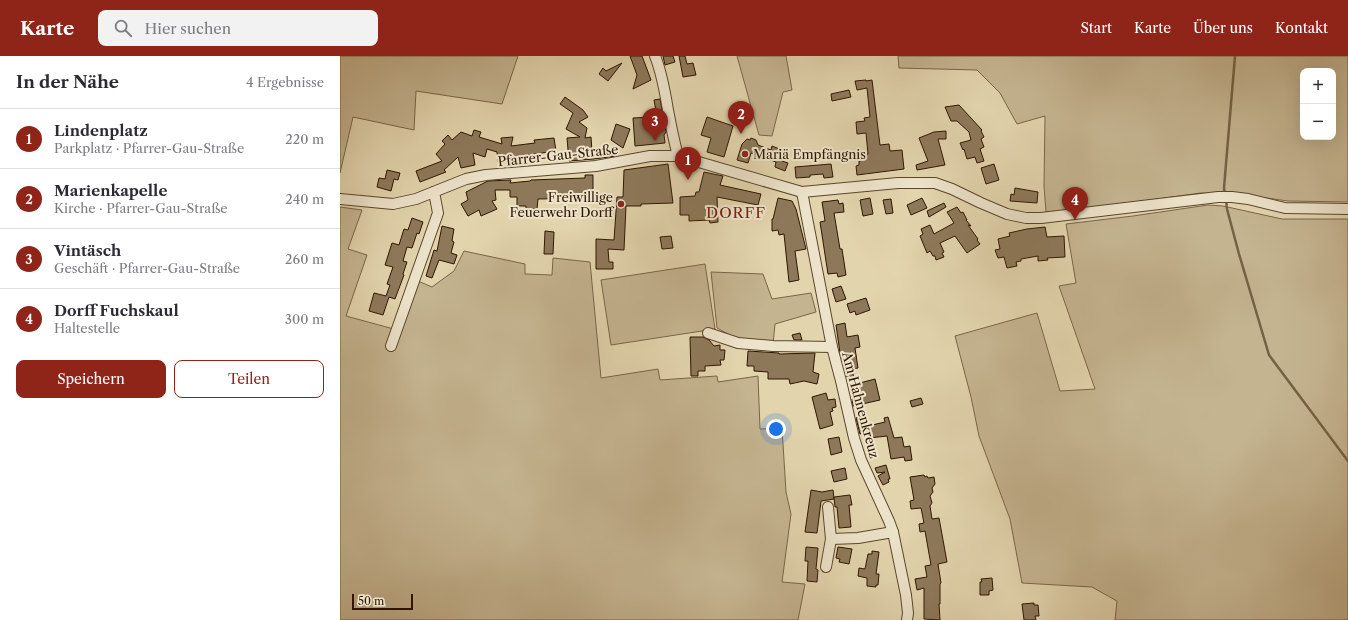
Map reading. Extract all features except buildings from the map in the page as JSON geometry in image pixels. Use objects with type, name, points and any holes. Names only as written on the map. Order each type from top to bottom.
[{"type":"street","points":[[655,56],[659,65],[678,156]]},
{"type":"street","name":"Pfarrer-Gau-Straße","points":[[340,199],[394,204],[416,199],[466,179],[486,175],[596,166],[650,156],[678,156],[802,192]]},
{"type":"street","points":[[802,192],[898,183],[935,183],[952,189],[1007,214],[1026,218],[1040,218],[1218,197],[1248,199],[1285,208],[1348,209]]},
{"type":"street","points":[[391,346],[438,213],[434,192]]},
{"type":"street","name":"Am Hahnenkreuz","points":[[802,192],[832,347],[854,438],[861,460],[893,532],[906,595],[908,613],[907,620]]},
{"type":"street","points":[[708,333],[738,344],[832,347]]},
{"type":"street","points":[[826,567],[830,539],[828,508]]},
{"type":"street","points":[[830,539],[858,538],[893,532]]},
{"type":"shaded area","points":[[340,56],[518,56],[502,104],[416,91],[414,130],[353,117],[340,173]]},
{"type":"shaded area","points":[[737,56],[786,56],[792,90],[783,92],[772,136],[759,135]]},
{"type":"shaded area","points":[[898,56],[1348,56],[1348,202],[1288,201],[1252,196],[1201,193],[1063,212],[1046,212],[1044,186],[1045,116],[1017,124],[1000,93],[977,70],[899,68]]},
{"type":"shaded area","points":[[1208,205],[1223,206],[1282,219],[1348,219],[1348,620],[1115,620],[1117,601],[1092,587],[1022,583],[1010,519],[979,436],[971,397],[955,336],[1037,313],[1060,391],[1095,389],[1059,286],[1076,283],[1066,224]]},
{"type":"shaded area","points":[[340,207],[362,210],[348,249],[367,255],[346,316],[401,331],[418,281],[432,287],[454,271],[464,251],[525,264],[525,274],[552,275],[553,258],[590,262],[601,378],[658,369],[660,380],[717,376],[718,382],[758,376],[760,429],[782,428],[786,492],[791,514],[782,582],[805,584],[798,620],[340,620]]},
{"type":"shaded area","points":[[705,264],[715,329],[611,345],[601,280]]},
{"type":"shaded area","points":[[711,272],[763,274],[772,299],[811,293],[816,312],[775,324],[773,344],[741,341],[717,328]]},
{"type":"waterway","points":[[1225,195],[1224,188],[1235,56]]},
{"type":"waterway","points":[[1226,200],[1239,254],[1269,355],[1348,461]]},
{"type":"place","name":"Marienkapelle","points":[[741,134]]},
{"type":"place","name":"Vintäsch","points":[[655,141]]},
{"type":"place","name":"Mariä Empfängnis","points":[[745,154]]},
{"type":"place","name":"Lindenplatz","points":[[688,180]]},
{"type":"place","name":"Freiwillige Feuerwehr Dorff","points":[[621,204]]},
{"type":"place","name":"Dorff Fuchskaul","points":[[1075,220]]},
{"type":"district","name":"DORFF","points":[[736,212]]}]
